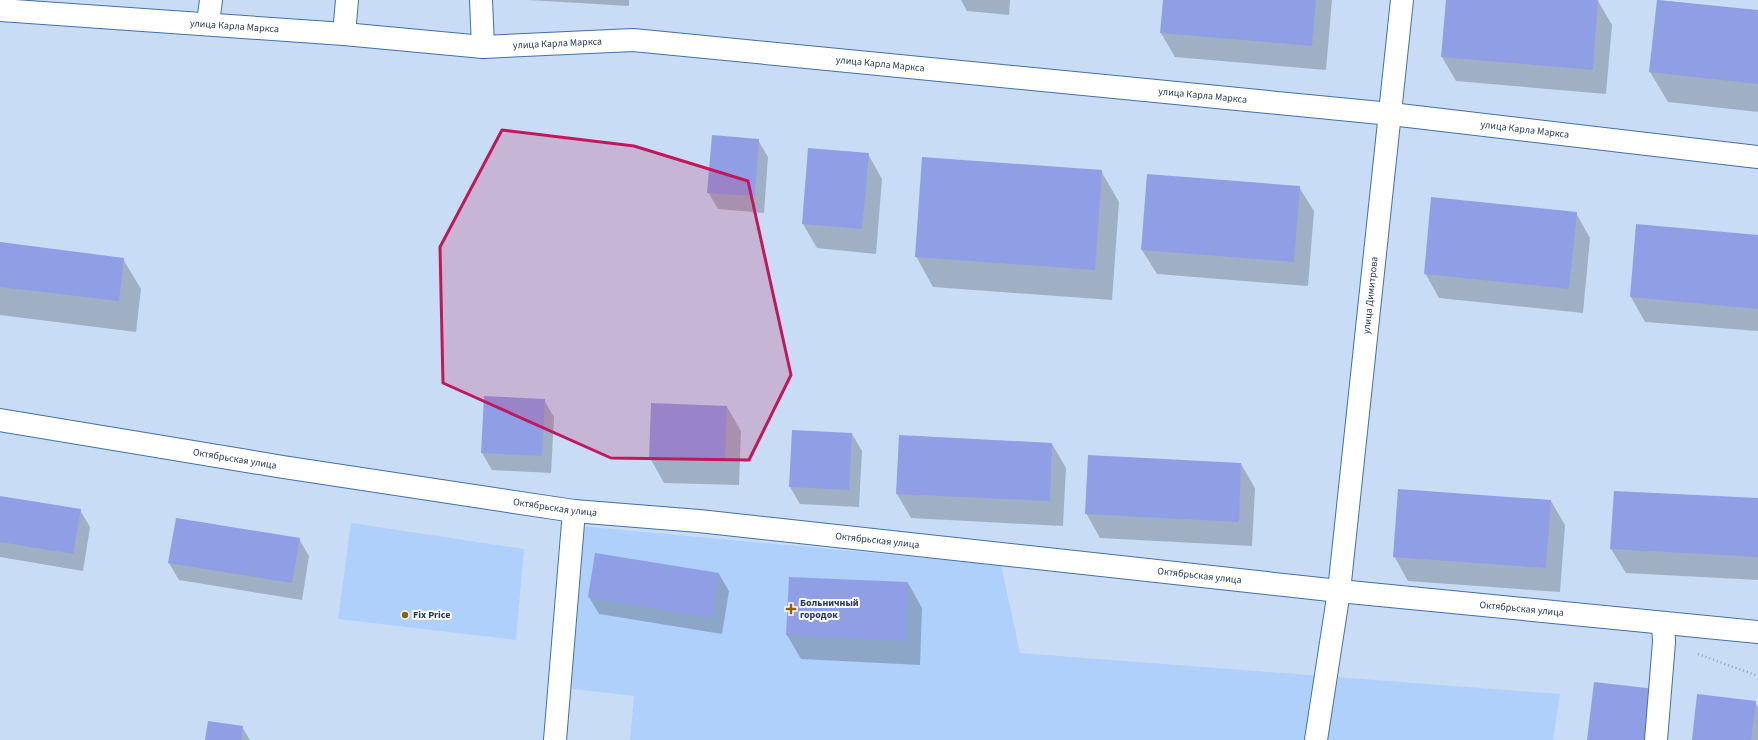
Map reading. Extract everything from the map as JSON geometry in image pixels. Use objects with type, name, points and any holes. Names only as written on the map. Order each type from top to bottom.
[{"type":"street","points":[[208,23],[211,0]]},
{"type":"street","points":[[344,34],[347,0]]},
{"type":"street","points":[[481,0],[483,47]]},
{"type":"street","name":"улица Димитрова","points":[[1316,740],[1339,592],[1402,0]]},
{"type":"street","name":"улица Карла Маркса","points":[[0,10],[208,23],[483,47],[633,40],[1391,114],[1758,156]]},
{"type":"street","name":"Октябрьская улица","points":[[0,420],[283,467],[574,511],[699,522],[1339,592],[1663,632],[1758,632]]},
{"type":"street","points":[[555,740],[574,511]]},
{"type":"street","points":[[1656,740],[1663,632]]},
{"type":"path","points":[[1663,632],[1758,676]]},
{"type":"highlighted area","points":[[502,130],[634,146],[748,181],[791,375],[749,460],[611,458],[443,383],[440,247]]},
{"type":"shaded area","points":[[351,523],[524,549],[516,640],[338,619]]},
{"type":"shaded area","name":"Больничный городок","points":[[580,526],[1001,565],[1020,653],[1560,694],[1553,740],[630,740],[634,696],[565,688]]},
{"type":"building","points":[[1163,0],[1316,0],[1312,46],[1160,33]]},
{"type":"building","points":[[1446,0],[1598,0],[1593,70],[1441,57]]},
{"type":"building","points":[[1657,0],[1758,10],[1758,84],[1649,72]]},
{"type":"building","points":[[712,135],[759,139],[755,196],[707,193]]},
{"type":"building","points":[[808,148],[869,153],[862,229],[802,224]]},
{"type":"building","points":[[922,157],[1102,170],[1095,270],[915,257]]},
{"type":"building","points":[[1147,174],[1300,186],[1294,262],[1141,250]]},
{"type":"building","points":[[1431,197],[1577,212],[1569,289],[1424,274]]},
{"type":"building","points":[[1636,224],[1758,235],[1758,309],[1630,297]]},
{"type":"building","points":[[0,242],[124,258],[119,301],[0,287]]},
{"type":"building","points":[[484,396],[545,399],[542,456],[481,453]]},
{"type":"building","points":[[651,403],[727,406],[725,461],[649,459]]},
{"type":"building","points":[[792,430],[852,433],[849,490],[789,487]]},
{"type":"building","points":[[899,435],[1052,443],[1050,501],[896,494]]},
{"type":"building","points":[[1088,455],[1241,463],[1239,522],[1085,514]]},
{"type":"building","points":[[1398,489],[1551,500],[1546,568],[1393,557]]},
{"type":"building","points":[[1614,491],[1758,498],[1758,557],[1610,549]]},
{"type":"building","points":[[0,496],[81,509],[73,554],[0,542]]},
{"type":"building","points":[[176,518],[300,538],[292,583],[168,563]]},
{"type":"building","points":[[595,553],[719,573],[712,618],[588,597]]},
{"type":"building","points":[[789,577],[908,582],[906,641],[786,635]]},
{"type":"building","points":[[1594,682],[1655,689],[1648,740],[1587,740]]},
{"type":"building","points":[[1697,694],[1756,701],[1751,740],[1692,740]]},
{"type":"building","points":[[208,721],[243,726],[241,740],[205,740]]},
{"type":"place","name":"Больничный городок","points":[[791,609]]},
{"type":"place","name":"Fix Price","points":[[405,615]]}]
